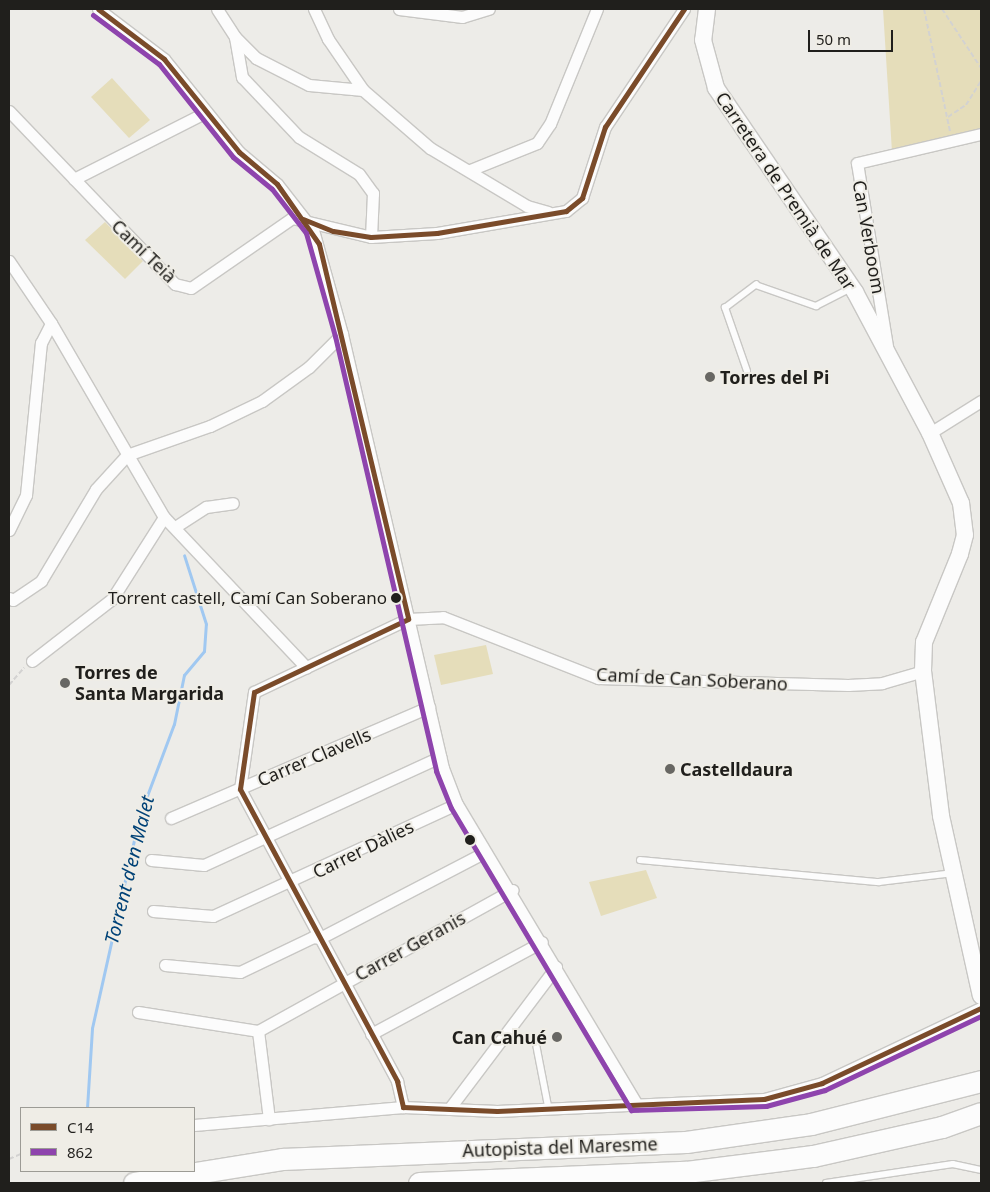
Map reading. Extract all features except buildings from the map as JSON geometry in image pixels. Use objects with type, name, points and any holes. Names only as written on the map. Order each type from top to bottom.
[{"type":"highway","name":"Autopista del Maresme","points":[[134,1183],[282,1159],[686,1142],[811,1124],[981,1081]]},
{"type":"highway","name":"Autopista del Maresme","points":[[419,1183],[568,1181],[696,1171],[813,1156],[942,1127],[981,1113]]},
{"type":"street","points":[[98,9],[164,59],[239,152],[277,184],[319,244],[342,334],[440,757],[457,804],[485,852],[512,890],[637,1105]]},
{"type":"street","points":[[217,9],[235,37],[256,58],[309,85],[363,90]]},
{"type":"street","points":[[314,9],[328,39],[363,90],[430,148],[470,170],[527,206],[551,212]]},
{"type":"street","points":[[399,9],[462,17],[489,9]]},
{"type":"street","points":[[470,170],[537,143],[550,124],[597,9]]},
{"type":"street","points":[[303,219],[334,231],[371,237],[438,233],[566,210],[582,198],[605,127],[684,9]]},
{"type":"street","name":"Carretera de Premià de Mar","points":[[707,9],[704,40],[716,88],[852,288],[888,348],[930,432],[961,504],[964,535],[924,642],[924,671],[953,873],[981,996]]},
{"type":"street","points":[[235,37],[242,77],[299,137],[359,174],[373,193],[371,237]]},
{"type":"street","name":"Camí Teià","points":[[9,111],[175,284],[191,288],[283,221],[303,219]]},
{"type":"street","points":[[74,179],[206,112]]},
{"type":"street","name":"Can Verboom","points":[[888,348],[857,163],[981,134]]},
{"type":"street","points":[[9,261],[51,323],[164,517],[306,667]]},
{"type":"street","points":[[9,530],[26,494],[41,344],[51,323]]},
{"type":"street","points":[[9,598],[13,600],[41,581],[96,489],[128,454],[210,426],[262,401],[309,367],[342,334]]},
{"type":"street","points":[[930,432],[981,401]]},
{"type":"street","points":[[175,527],[206,507],[233,503]]},
{"type":"street","points":[[32,661],[112,599],[164,517]]},
{"type":"street","name":"Camí de Can Soberano","points":[[240,789],[254,692],[408,619],[443,617],[598,678],[848,685],[882,683],[924,671]]},
{"type":"street","name":"Carrer Clavells","points":[[171,818],[429,707]]},
{"type":"street","points":[[151,860],[204,865],[267,839],[440,757]]},
{"type":"street","points":[[240,789],[397,1081],[403,1107]]},
{"type":"street","name":"Carrer Dàlies","points":[[153,911],[213,916],[291,884],[457,804]]},
{"type":"street","points":[[165,965],[240,972],[313,937],[320,938],[485,852]]},
{"type":"street","name":"Carrer Geranis","points":[[258,1031],[512,890]]},
{"type":"street","points":[[372,1034],[542,942]]},
{"type":"street","points":[[449,1109],[556,967]]},
{"type":"street","points":[[195,1126],[403,1107],[548,1109],[764,1099],[822,1082],[981,1008]]},
{"type":"street","points":[[138,1012],[258,1031],[269,1119]]},
{"type":"lane","points":[[747,371],[725,308],[756,285],[816,306],[852,288]]},
{"type":"lane","points":[[640,860],[879,882],[953,873]]},
{"type":"lane","points":[[537,1046],[548,1109]]},
{"type":"lane","points":[[826,1183],[953,1164],[981,1170]]},
{"type":"path","points":[[924,9],[952,141]]},
{"type":"path","points":[[942,9],[981,68]]},
{"type":"path","points":[[947,117],[966,105],[981,81]]},
{"type":"path","points":[[9,685],[32,661]]},
{"type":"path","points":[[9,811],[9,845]]},
{"type":"shaded area","points":[[883,9],[981,9],[981,131],[892,152]]},
{"type":"shaded area","points":[[112,78],[150,120],[129,138],[91,97]]},
{"type":"shaded area","points":[[105,222],[143,261],[125,279],[85,240]]},
{"type":"shaded area","points":[[486,645],[493,674],[441,685],[434,655]]},
{"type":"shaded area","points":[[646,870],[657,898],[601,916],[589,882]]},
{"type":"waterway","name":"Torrent d'en Malet","points":[[87,1107],[92,1028],[139,817],[174,724],[184,675],[204,651],[206,624],[184,555]]},
{"type":"transit line","name":"C14","points":[[98,9],[164,59],[239,152],[277,184],[319,244],[408,619],[254,692],[240,789],[397,1081],[403,1107],[497,1111],[764,1099],[822,1083],[981,1008]]},
{"type":"transit line","name":"C14","points":[[303,219],[333,231],[371,237],[437,233],[566,211],[582,198],[605,127],[684,9]]},
{"type":"transit line","name":"862","points":[[93,15],[159,64],[233,157],[272,189],[306,233],[335,336],[436,771],[451,808],[631,1110],[766,1106],[825,1090],[981,1016]]},
{"type":"place","name":"Torres del Pi","points":[[710,377]]},
{"type":"place","name":"Torrent castell, Camí Can Soberano","points":[[396,598]]},
{"type":"place","name":"Torres de Santa Margarida","points":[[65,683]]},
{"type":"place","name":"Castelldaura","points":[[670,769]]},
{"type":"place","name":"Can Cahué","points":[[557,1037]]}]
